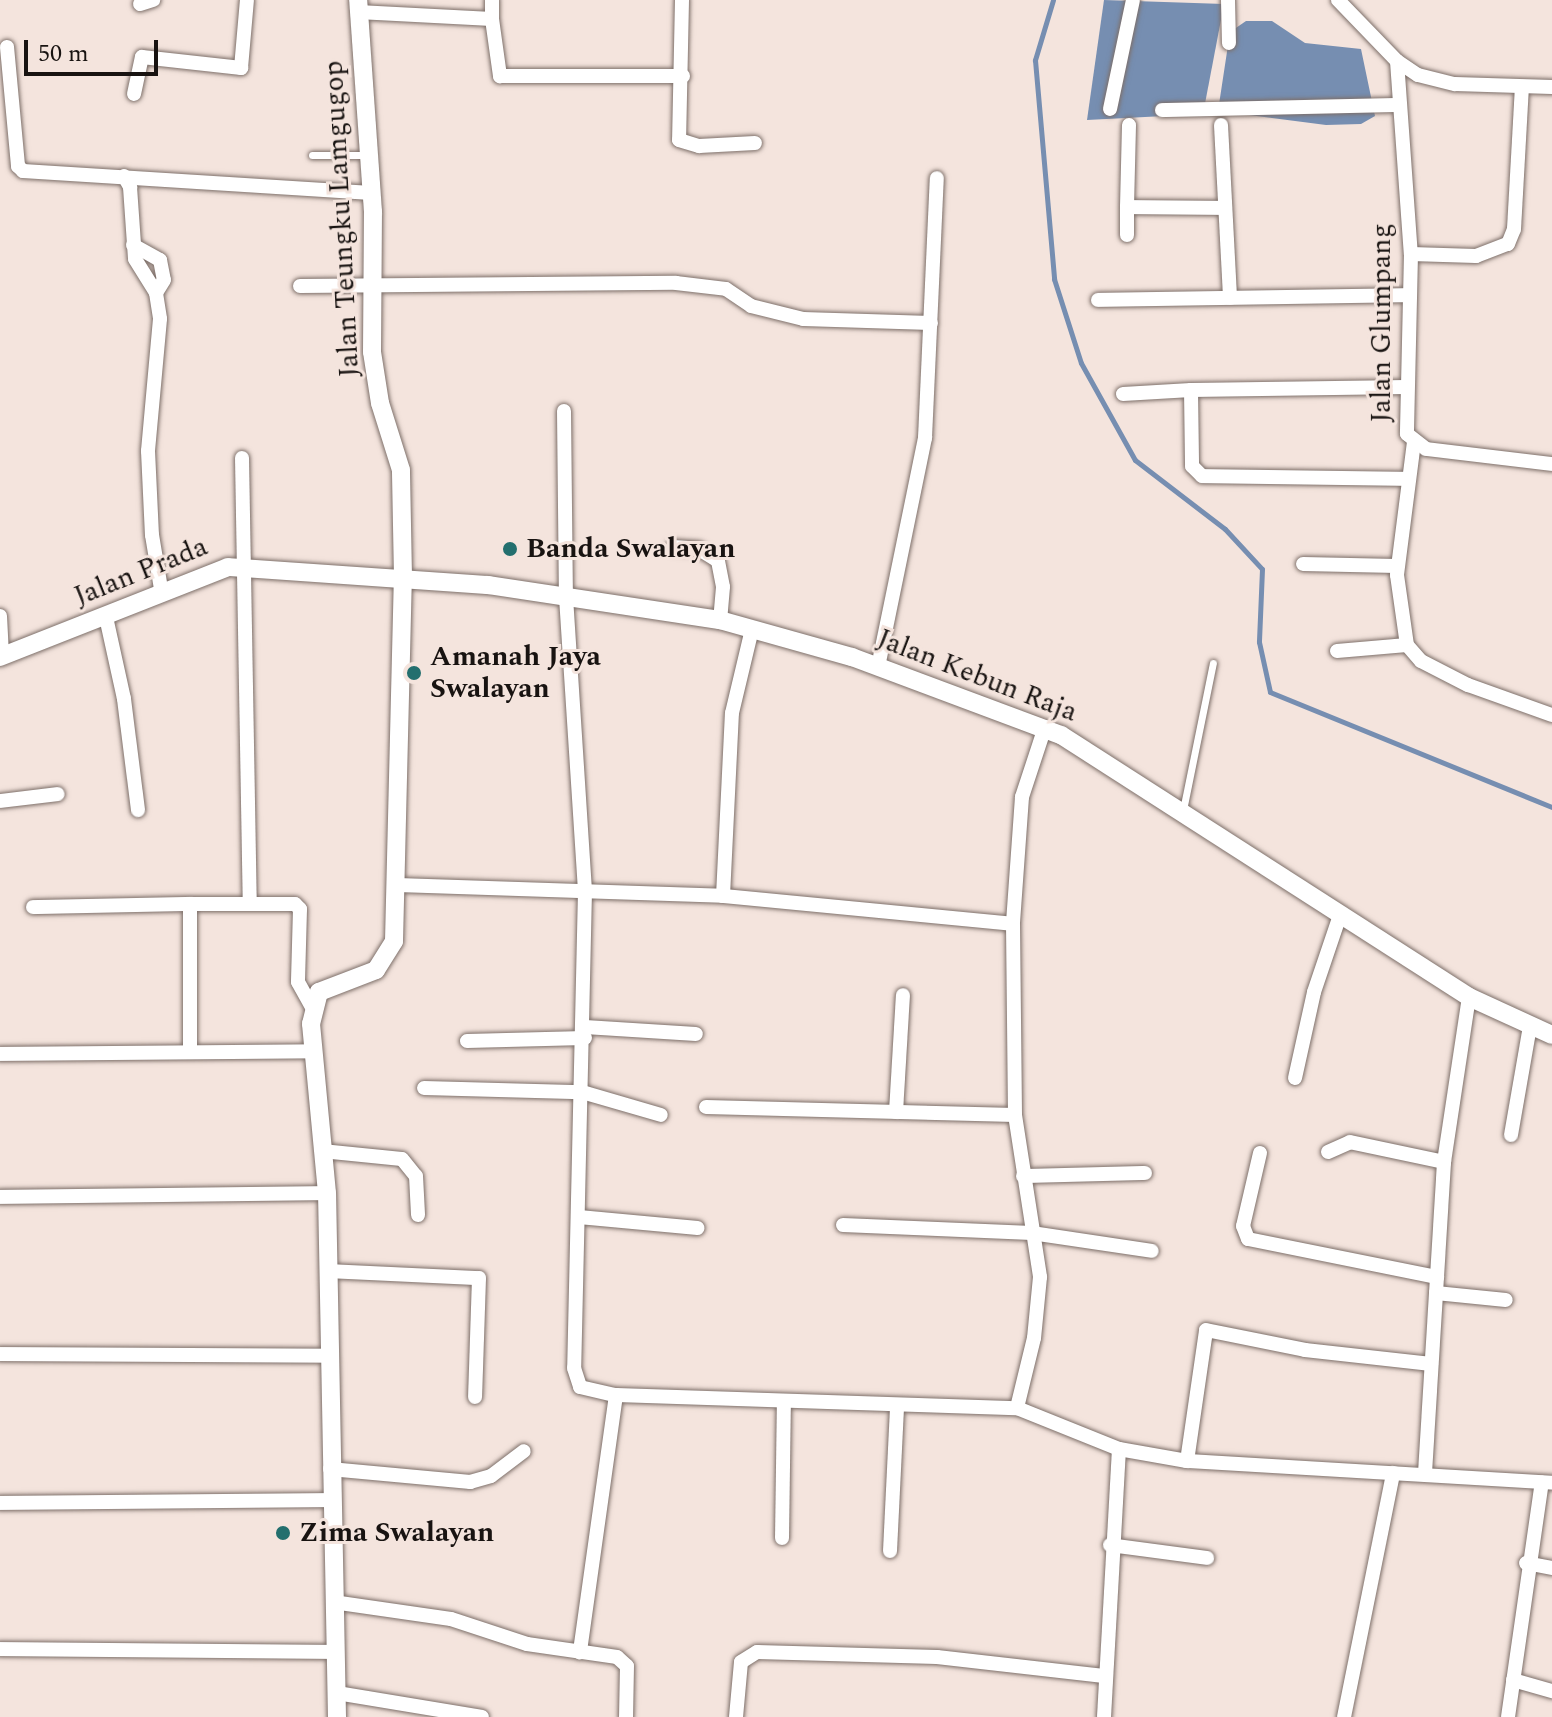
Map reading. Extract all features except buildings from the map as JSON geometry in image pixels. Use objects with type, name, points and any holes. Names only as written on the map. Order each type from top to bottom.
[{"type":"street","points":[[134,94],[142,57],[241,68],[247,0]]},
{"type":"street","points":[[492,0],[500,76],[683,76]]},
{"type":"street","points":[[682,0],[683,76],[679,140],[699,146],[755,143]]},
{"type":"street","points":[[1110,109],[1133,0]]},
{"type":"street","points":[[1228,0],[1229,43]]},
{"type":"street","points":[[1338,0],[1397,61],[1435,81],[1522,88],[1552,87]]},
{"type":"street","points":[[358,6],[492,19]]},
{"type":"street","name":"Jalan Teungku Lamgugop","points":[[313,1009],[326,986],[376,970],[389,955],[397,885],[403,577],[401,470],[380,403],[372,352],[371,193],[358,6]]},
{"type":"street","points":[[7,47],[18,166],[23,171],[371,193]]},
{"type":"street","name":"Jalan Glumpang","points":[[1397,61],[1411,254],[1407,434],[1414,442],[1442,452],[1552,464]]},
{"type":"street","points":[[1411,254],[1476,256],[1508,244],[1514,229],[1522,88]]},
{"type":"street","points":[[1162,110],[1400,105]]},
{"type":"street","points":[[1127,235],[1129,125]]},
{"type":"street","points":[[1221,125],[1230,298]]},
{"type":"street","points":[[124,176],[130,187],[133,245],[140,270],[156,293],[160,319],[148,420],[148,499],[161,589]]},
{"type":"street","points":[[878,667],[925,438],[937,178]]},
{"type":"street","points":[[1127,207],[1225,208]]},
{"type":"street","points":[[133,245],[160,260],[164,280],[156,293]]},
{"type":"street","points":[[300,286],[676,283],[726,289],[765,312],[803,319],[931,323]]},
{"type":"street","points":[[1098,300],[1410,295]]},
{"type":"street","points":[[1123,394],[1406,387]]},
{"type":"street","points":[[1191,390],[1192,466],[1202,476],[1409,479]]},
{"type":"street","points":[[564,411],[566,597],[585,891],[585,1032],[575,1380],[580,1387],[616,1395],[897,1407],[1017,1408],[1119,1449],[1187,1461],[1547,1482],[1526,1563],[1508,1717]]},
{"type":"street","points":[[1414,442],[1397,566],[1407,645],[1421,661],[1468,685],[1552,715]]},
{"type":"street","points":[[242,458],[247,566],[250,903]]},
{"type":"street","points":[[673,547],[699,549],[718,561],[723,587],[720,620]]},
{"type":"street","points":[[1303,564],[1397,566]]},
{"type":"street","name":"Jalan Prada","points":[[1,657],[106,617],[161,589],[216,569],[247,566],[403,577]]},
{"type":"street","name":"Jalan Kebun Raja","points":[[403,577],[720,620],[878,667],[1045,727],[1183,810],[1469,997],[1552,1035]]},
{"type":"street","points":[[0,616],[1,657]]},
{"type":"street","points":[[106,617],[124,699],[138,810]]},
{"type":"street","points":[[723,896],[732,713],[752,629]]},
{"type":"street","points":[[1337,651],[1407,645]]},
{"type":"street","points":[[1017,1408],[1040,1303],[1015,1115],[1013,924],[1021,805],[1045,727]]},
{"type":"street","points":[[0,801],[58,794]]},
{"type":"street","points":[[397,885],[723,896],[1013,924]]},
{"type":"street","points":[[33,907],[250,903],[289,904],[300,909],[298,982],[313,1009],[327,1193],[337,1717]]},
{"type":"street","points":[[190,904],[190,1052]]},
{"type":"street","points":[[1295,1078],[1314,992],[1340,915]]},
{"type":"street","points":[[896,1112],[903,995]]},
{"type":"street","points":[[1425,1473],[1444,1162],[1469,997]]},
{"type":"street","points":[[1511,1135],[1530,1026]]},
{"type":"street","points":[[467,1041],[585,1032],[696,1034]]},
{"type":"street","points":[[0,1054],[314,1051]]},
{"type":"street","points":[[424,1088],[582,1092],[661,1115]]},
{"type":"street","points":[[706,1107],[1015,1115]]},
{"type":"street","points":[[1328,1152],[1357,1143],[1444,1162]]},
{"type":"street","points":[[322,1151],[402,1159],[416,1176],[418,1215]]},
{"type":"street","points":[[1260,1153],[1243,1226],[1248,1239],[1437,1277]]},
{"type":"street","points":[[1023,1176],[1145,1173]]},
{"type":"street","points":[[0,1197],[327,1193]]},
{"type":"street","points":[[579,1217],[697,1228]]},
{"type":"street","points":[[843,1225],[1032,1233],[1152,1251]]},
{"type":"street","points":[[329,1271],[479,1278],[475,1397]]},
{"type":"street","points":[[1436,1293],[1506,1300]]},
{"type":"street","points":[[1187,1461],[1206,1330],[1305,1350],[1431,1364]]},
{"type":"street","points":[[0,1354],[329,1356]]},
{"type":"street","points":[[580,1652],[616,1395]]},
{"type":"street","points":[[782,1538],[784,1402]]},
{"type":"street","points":[[890,1551],[897,1407]]},
{"type":"street","points":[[1104,1717],[1110,1545],[1119,1449]]},
{"type":"street","points":[[330,1469],[470,1482],[491,1476],[524,1451]]},
{"type":"street","points":[[1344,1717],[1393,1473]]},
{"type":"street","points":[[0,1503],[331,1500]]},
{"type":"street","points":[[1110,1545],[1207,1558]]},
{"type":"street","points":[[1526,1563],[1552,1568]]},
{"type":"street","points":[[333,1602],[451,1619],[527,1644],[624,1662],[626,1717]]},
{"type":"street","points":[[0,1649],[334,1652]]},
{"type":"street","points":[[736,1717],[741,1662],[757,1652],[937,1657],[1104,1676]]},
{"type":"street","points":[[1513,1680],[1552,1691]]},
{"type":"street","points":[[337,1693],[482,1717]]},
{"type":"lane","points":[[312,155],[369,155]]},
{"type":"lane","points":[[1183,810],[1213,663]]},
{"type":"water","points":[[1104,0],[1224,4],[1203,114],[1087,120]]},
{"type":"water","points":[[1246,21],[1272,21],[1305,43],[1361,49],[1375,116],[1361,124],[1326,125],[1218,111],[1230,32]]},
{"type":"waterway","points":[[1053,0],[1035,60],[1054,279],[1081,363],[1135,460],[1225,529],[1262,569],[1259,642],[1270,692],[1552,807]]},
{"type":"place","name":"Banda Swalayan","points":[[510,549]]},
{"type":"place","name":"Amanah Jaya Swalayan","points":[[414,673]]},
{"type":"place","name":"Zima Swalayan","points":[[283,1533]]}]
